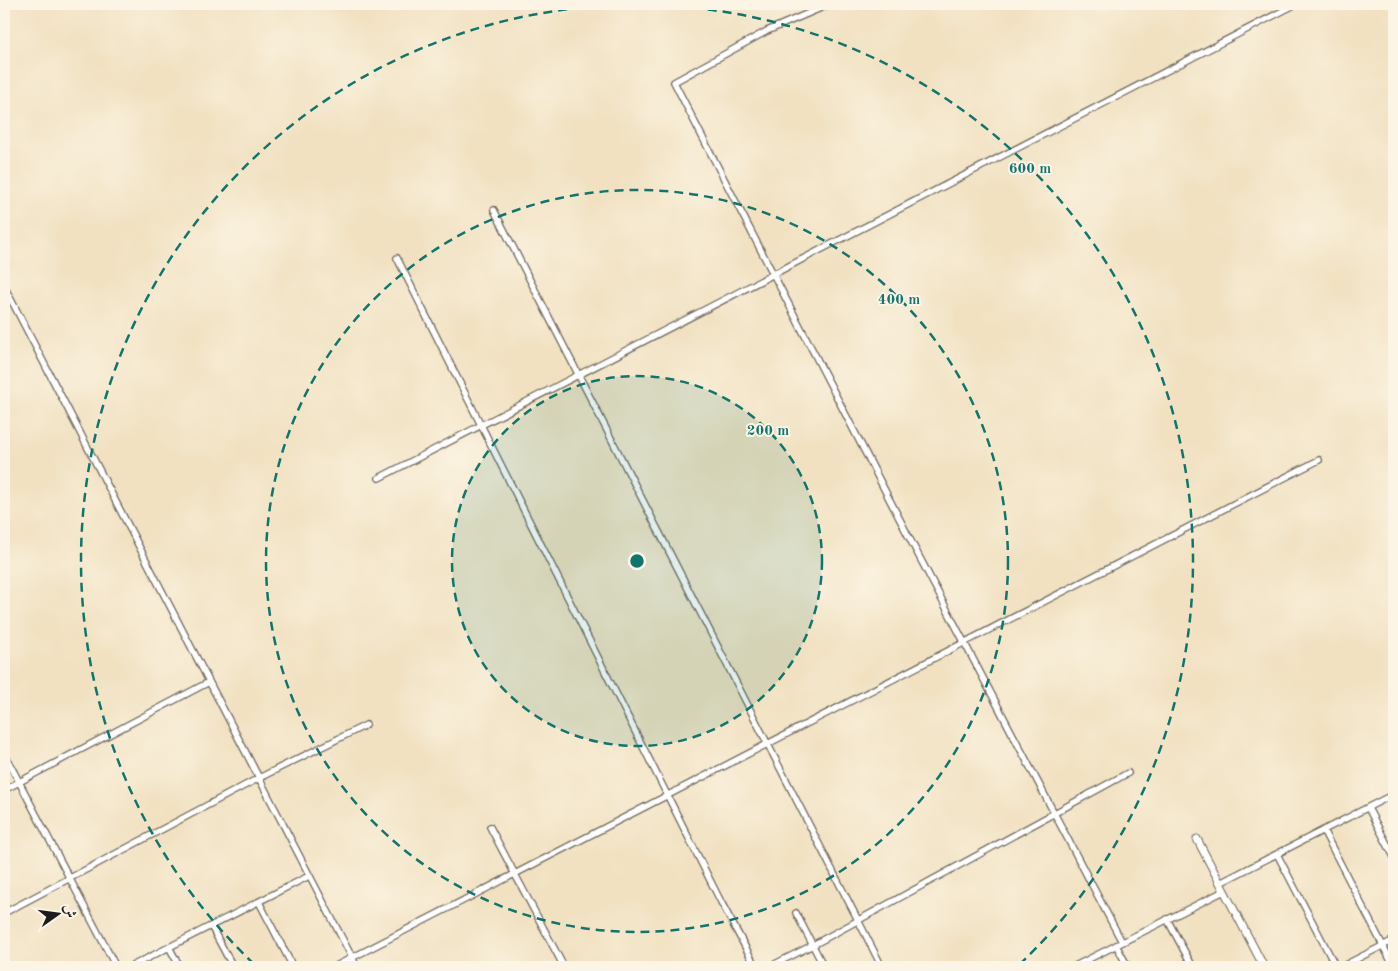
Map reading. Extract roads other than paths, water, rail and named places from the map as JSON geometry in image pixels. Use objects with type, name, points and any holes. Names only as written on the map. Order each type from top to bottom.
[{"type":"street","points":[[830,4],[767,32],[674,82],[1054,814],[1119,944],[1128,967]]},
{"type":"street","points":[[379,478],[1296,4]]},
{"type":"street","points":[[494,210],[882,967]]},
{"type":"street","points":[[397,258],[756,967]]},
{"type":"street","points":[[4,286],[357,967]]},
{"type":"street","points":[[334,967],[1319,460]]},
{"type":"street","points":[[4,790],[209,682]]},
{"type":"street","points":[[4,912],[259,778],[366,725]]},
{"type":"street","points":[[4,752],[116,967]]},
{"type":"street","points":[[769,967],[1128,773]]},
{"type":"street","points":[[1220,883],[1394,794]]},
{"type":"street","points":[[1368,808],[1394,857]]},
{"type":"street","points":[[490,827],[564,967]]},
{"type":"street","points":[[1323,830],[1394,967]]},
{"type":"street","points":[[1197,839],[1264,967]]},
{"type":"street","points":[[1277,854],[1336,967]]},
{"type":"street","points":[[130,967],[309,876]]},
{"type":"street","points":[[1073,967],[1224,891]]},
{"type":"street","points":[[259,902],[293,967]]},
{"type":"street","points":[[796,913],[824,967]]},
{"type":"street","points":[[1167,919],[1193,967]]},
{"type":"street","points":[[212,926],[233,967]]},
{"type":"street","points":[[1342,967],[1394,940]]},
{"type":"street","points":[[169,947],[180,967]]}]
